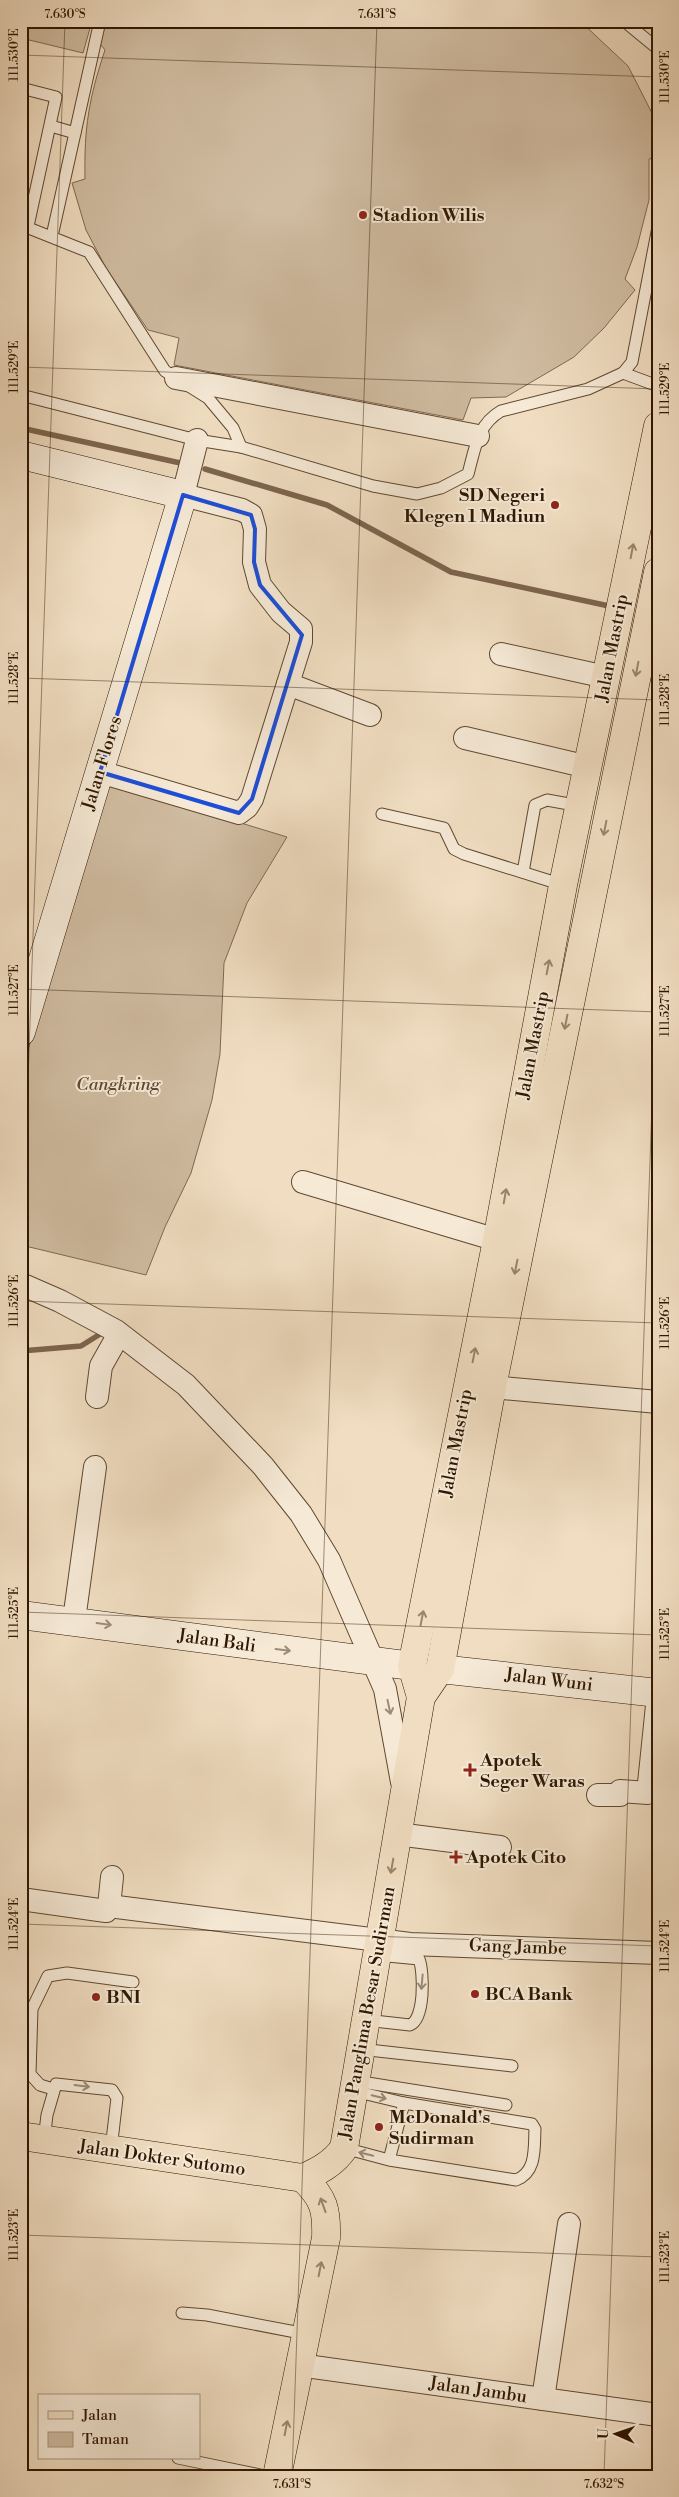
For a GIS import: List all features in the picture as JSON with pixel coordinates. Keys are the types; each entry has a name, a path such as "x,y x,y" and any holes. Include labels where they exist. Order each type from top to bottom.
{"main road":[{"name":"Jalan Mastrip","path":"412,1666 497,1240 563,885 658,426"},
{"name":"Jalan Mastrip","path":"440,1669 492,1387 658,572"},
{"path":"517,1128 543,1132"},
{"name":"Jalan Panglima Besar Sudirman","path":"412,1666 421,1697"},
{"name":"Jalan Panglima Besar Sudirman","path":"303,2178 338,2158 344,2148 421,1697 440,1669"},
{"name":"Jalan Dokter Sutomo","path":"33,2138 303,2178"},
{"path":"277,2476 326,2238 327,2222 325,2207 317,2191 303,2178"}],"street":[{"path":"176,378 478,436"},
{"path":"183,492 197,441"},
{"path":"21,454 183,492 242,510 251,515 255,530 254,562 260,585 281,612 301,630 301,642 252,799 247,807 239,813 100,772"},
{"name":"Jalan Flores","path":"21,1032 183,492"},
{"path":"501,654 606,677"},
{"path":"288,684 370,715"},
{"path":"465,738 588,767"},
{"path":"303,1182 497,1240"},
{"path":"21,1284 90,1316 117,1332 186,1385 263,1466 301,1514 329,1560 385,1689 396,1738 404,1797"},
{"path":"97,1397 101,1366 117,1332"},
{"path":"492,1387 658,1402"},
{"path":"74,1620 95,1467"},
{"name":"Jalan Bali","path":"21,1615 74,1620 245,1645 412,1666"},
{"name":"Jalan Wuni","path":"440,1669 658,1694"},
{"path":"598,1795 620,1795 620,1790 648,1793 658,1694"},
{"path":"398,1834 500,1847"},
{"path":"109,1906 112,1877"},
{"name":"Gang Jambe","path":"21,1899 104,1911 109,1906 378,1947 410,1944 658,1953"},
{"path":"544,2399 569,2224"},
{"name":"Jalan Jambu","path":"299,2365 658,2415"}],"lane":[{"path":"52,236 100,21"},
{"path":"624,21 658,49"},
{"path":"21,88 56,97 51,126 25,226 89,252 165,371 208,398 233,428 241,447"},
{"path":"51,126 75,133"},
{"path":"21,395 197,441 241,447 373,486 417,494 441,488 468,474 480,430 491,416 500,411 588,389 623,373 632,362 658,227"},
{"path":"623,373 658,386"},
{"path":"523,872 535,805 547,800 580,806"},
{"path":"382,814 444,828 454,848 563,885"},
{"path":"365,2020 410,2025 415,2023 419,2016 423,1970 419,1959 378,1947"},
{"path":"53,2089 40,2084 30,2074 32,2009 48,1976 67,1973 133,1982"},
{"path":"360,2049 512,2066"},
{"path":"33,2138 53,2089 59,2083 112,2090 117,2098 111,2150"},
{"path":"344,2148 389,2160 516,2180 529,2172 534,2159 536,2129 532,2124 404,2103 355,2086"},
{"path":"355,2086 506,2105"},
{"path":"389,2160 404,2103"},
{"path":"182,2313 207,2315 306,2334"},
{"path":"188,2460 265,2476"}],"highlighted area":[{"path":"183,495 251,515 255,529 254,562 260,585 302,635 252,799 239,813 231,812 100,772"}],"green space":[{"path":"21,21 92,21 83,53 21,38"},
{"name":"Stadion Wilis","path":"110,21 580,21 628,66 654,117 658,129 658,157 649,159 649,200 637,247 625,279 635,290 604,328 574,357 506,397 471,398 463,420 174,365 179,338 148,330 106,268 86,230 72,183 85,179 85,144 91,98 105,50 97,40"},
{"name":"Cangkring","path":"106,782 287,837 247,903 224,963 220,1054 212,1100 191,1173 165,1227 146,1275 21,1245 21,1074"}],"waterway":[{"path":"21,428 185,464"},
{"path":"205,469 327,505 451,572 609,606"},
{"path":"21,1351 81,1346 105,1331"}],"place":[{"name":"Stadion Wilis","path":"363,215"},
{"name":"SD Negeri Klegen 1 Madiun","path":"555,505"},
{"name":"Apotek Seger Waras","path":"470,1770"},
{"name":"Apotek Cito","path":"456,1857"},
{"name":"BCA Bank","path":"475,1994"},
{"name":"BNI","path":"96,1997"},
{"name":"McDonald's Sudirman","path":"379,2127"}]}
